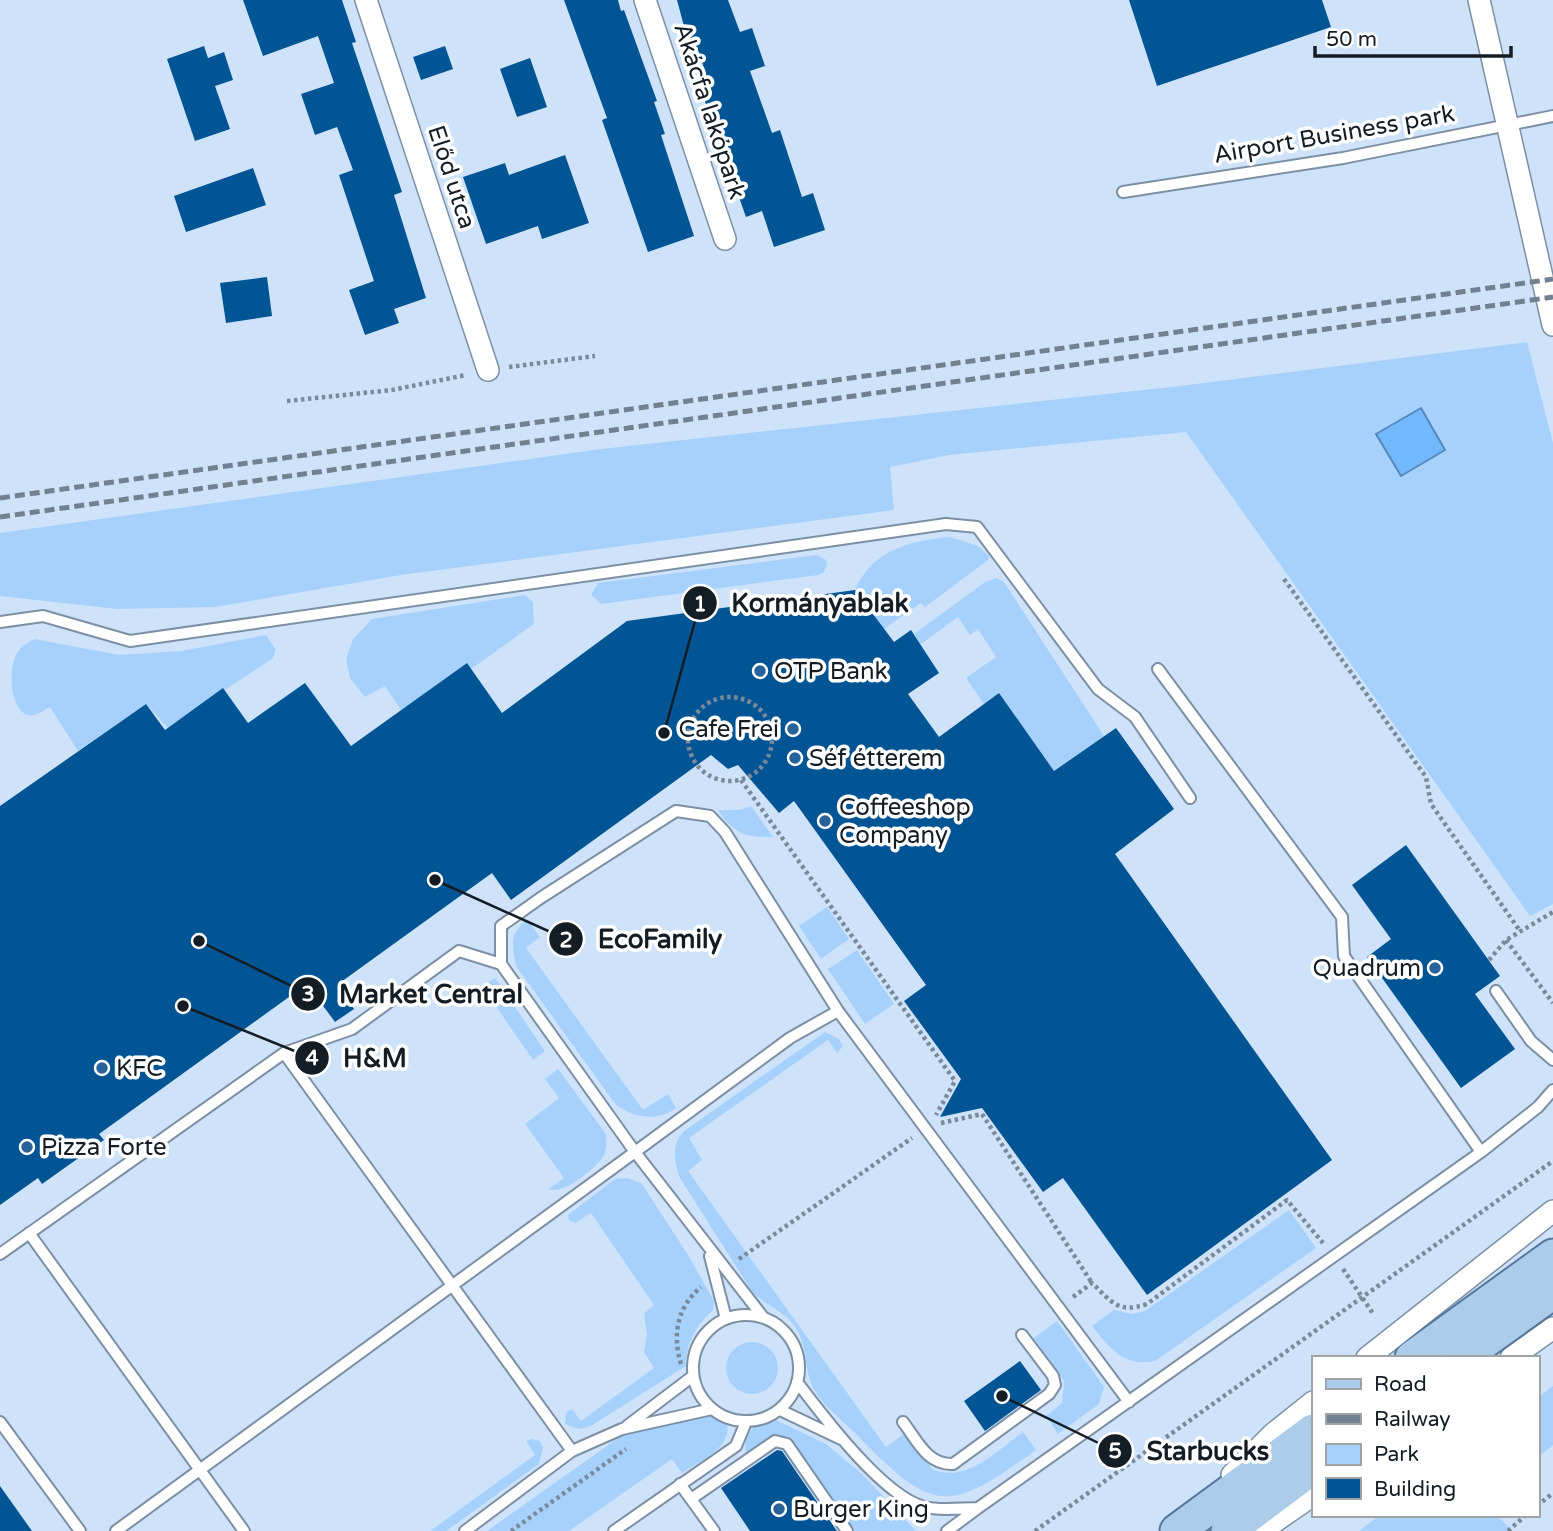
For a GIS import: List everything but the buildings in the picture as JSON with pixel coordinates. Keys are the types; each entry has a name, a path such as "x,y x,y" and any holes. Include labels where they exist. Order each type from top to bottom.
{"main road":[{"path":"1467,1342 1553,1256"},
{"path":"1419,1356 1467,1342 1553,1292"},
{"path":"1177,1531 1312,1432"},
{"path":"1228,1531 1312,1468"}],"street":[{"name":"Előd utca","path":"366,0 488,370"},
{"name":"Akácfa lakópark","path":"645,0 725,239"},
{"path":"1479,0 1553,326"},
{"path":"1370,1356 1553,1211"},
{"path":"1514,1356 1553,1328"},
{"path":"1177,1531 1273,1434 1312,1403"},
{"path":"1261,1531 1312,1496"}],"lane":[{"name":"Airport Business park","path":"1123,192 1343,158 1553,116"},
{"path":"0,622 43,616 130,641 946,524 977,527 1098,689 1135,717 1190,798"},
{"path":"1158,669 1342,917 1344,956 1481,1152"},
{"path":"726,1319 719,1273 708,1250 501,964 501,926 676,811 692,811 710,816 725,832 838,1011 1129,1402"},
{"path":"0,1254 284,1053 352,1029 459,951 501,964"},
{"path":"1496,991 1531,1041 1553,1060"},
{"path":"116,1531 790,1038 838,1011"},
{"path":"284,1053 572,1451"},
{"path":"947,1531 1481,1152 1538,1107 1553,1090"},
{"path":"29,1233 244,1531"},
{"path":"719,1273 763,1317 789,1336 797,1352 800,1371 792,1396 780,1410 763,1419 746,1422 728,1419 712,1409 690,1378 694,1357 701,1340 711,1327 726,1319 744,1315 763,1317"},
{"path":"903,1422 930,1458 942,1464 953,1464 1049,1394 1055,1385 1053,1376 1022,1335"},
{"path":"622,1429 690,1378"},
{"path":"797,1382 842,1440 884,1482 923,1507 978,1508"},
{"path":"465,1531 572,1451 622,1429 712,1409"},
{"path":"780,1410 842,1440"},
{"path":"0,1422 80,1531"},
{"path":"614,1531 736,1446 746,1422"},
{"path":"691,1499 775,1441 787,1444 847,1531"},
{"path":"680,1483 714,1531"}],"path":[{"path":"287,401 392,390 488,370 595,356"},
{"path":"1284,579 1426,777 1432,804 1520,931"},
{"path":"728,697 746,700 760,710 769,724 772,742 767,759 756,773 741,780 723,781 706,775 694,762 688,746 689,728 697,712 711,701 728,697"},
{"path":"741,780 955,1081 930,1126 982,1114 1092,1283 1116,1306 1130,1310 1147,1304 1287,1200 1334,1256 1374,1315"},
{"path":"1489,960 1506,940 1553,912"},
{"path":"1506,940 1553,1003"},
{"path":"690,1378 677,1349 677,1322 692,1295 719,1273 925,1129"},
{"path":"1035,1531 1553,1161"},
{"path":"1059,1308 1092,1283"},
{"path":"511,1531 631,1445"},
{"path":"1539,1504 1553,1493"},
{"path":"1508,1531 1525,1517"}],"green space":[{"path":"1527,342 1553,443 1553,904 1530,916 1186,432 949,455 890,467 894,510 401,575 215,607 117,609 0,596 0,533 601,449 1180,386"},
{"path":"950,537 978,546 989,556 988,560 925,607 921,603 884,629 855,590 863,576 882,556 894,550 921,541"},
{"path":"817,555 826,560 827,565 823,573 818,575 601,604 591,595 598,583"},
{"path":"997,578 1004,582 1104,736 1054,771 999,694 984,704 966,678 996,657 978,629 970,635 958,617 921,644 914,634 985,582"},
{"path":"525,595 533,602 534,624 471,669 401,710 385,686 365,697 350,678 346,659 353,639 372,619"},
{"path":"266,635 276,650 273,658 168,728 146,704 78,751 50,707 35,715 27,715 20,710 12,691 12,667 15,657 21,648 34,639 120,655 181,651"},
{"path":"751,806 773,837 741,832 729,824 718,810 739,810"},
{"path":"827,907 849,939 821,959 799,926"},
{"path":"527,919 540,937 526,948 643,1110 668,1094 676,1108 661,1115 646,1117 616,1105 516,966 513,940 517,930"},
{"path":"857,950 894,1004 865,1024 828,969"},
{"path":"495,978 545,1051 533,1060 482,986"},
{"path":"825,1032 839,1039 843,1046 837,1053 828,1040 689,1138 702,1160 688,1171 886,1447 906,1432 932,1469 957,1472 980,1463 1023,1432 1036,1450 983,1485 963,1494 944,1496 927,1492 908,1482 826,1406 811,1383 801,1339 792,1323 751,1290 680,1178 675,1148 684,1131"},
{"path":"558,1069 606,1134 606,1145 602,1158 590,1171 568,1186 554,1190 548,1189 564,1178 525,1124 559,1098 545,1079"},
{"path":"628,1178 642,1184 688,1255 714,1301 713,1310 693,1335 686,1366 589,1427 579,1429 565,1424 566,1412 572,1409 581,1421 654,1368 644,1352 647,1335 644,1313 654,1305 591,1213 575,1223 569,1220 568,1215 615,1179"},
{"path":"1289,1210 1316,1248 1155,1361 1126,1359 1112,1349 1092,1326 1114,1310 1132,1314 1145,1311"},
{"path":"1057,1321 1104,1387 1099,1404 1058,1434 1046,1416 1062,1403 1064,1381 1034,1338"},
{"path":"752,1342 762,1344 770,1350 776,1358 776,1378 770,1386 762,1392 752,1394 742,1392 734,1386 728,1378 726,1368 728,1358 734,1350 742,1344"},
{"path":"1553,1386 1553,1445 1539,1456 1539,1396"},
{"path":"709,1413 727,1423 725,1440 713,1453 682,1473 672,1459 569,1531 487,1531 621,1436 647,1426"},
{"path":"774,1419 826,1444 862,1474 916,1531 853,1531 785,1437 778,1435 746,1454 746,1440 751,1430"},
{"path":"526,1441 540,1441 543,1448 539,1464 446,1531 430,1531 535,1455"},
{"path":"1377,1517 1499,1517 1512,1531 1359,1531"}],"shaded area":[{"path":"1421,408 1445,450 1401,476 1376,434"}],"railway":[{"path":"0,498 1553,279"},
{"path":"0,517 1553,297"}],"place":[{"name":"OTP Bank","path":"760,671"},
{"name":"Cafe Frei","path":"793,729"},
{"name":"Kormányablak","path":"664,733"},
{"name":"Séf étterem","path":"795,758"},
{"name":"Coffeeshop Company","path":"825,821"},
{"name":"EcoFamily","path":"435,880"},
{"name":"Market Central","path":"199,941"},
{"name":"Quadrum","path":"1435,968"},
{"name":"H&M","path":"183,1006"},
{"name":"KFC","path":"102,1068"},
{"name":"Pizza Forte","path":"27,1147"},
{"name":"Starbucks","path":"1002,1396"},
{"name":"Burger King","path":"779,1509"}]}
